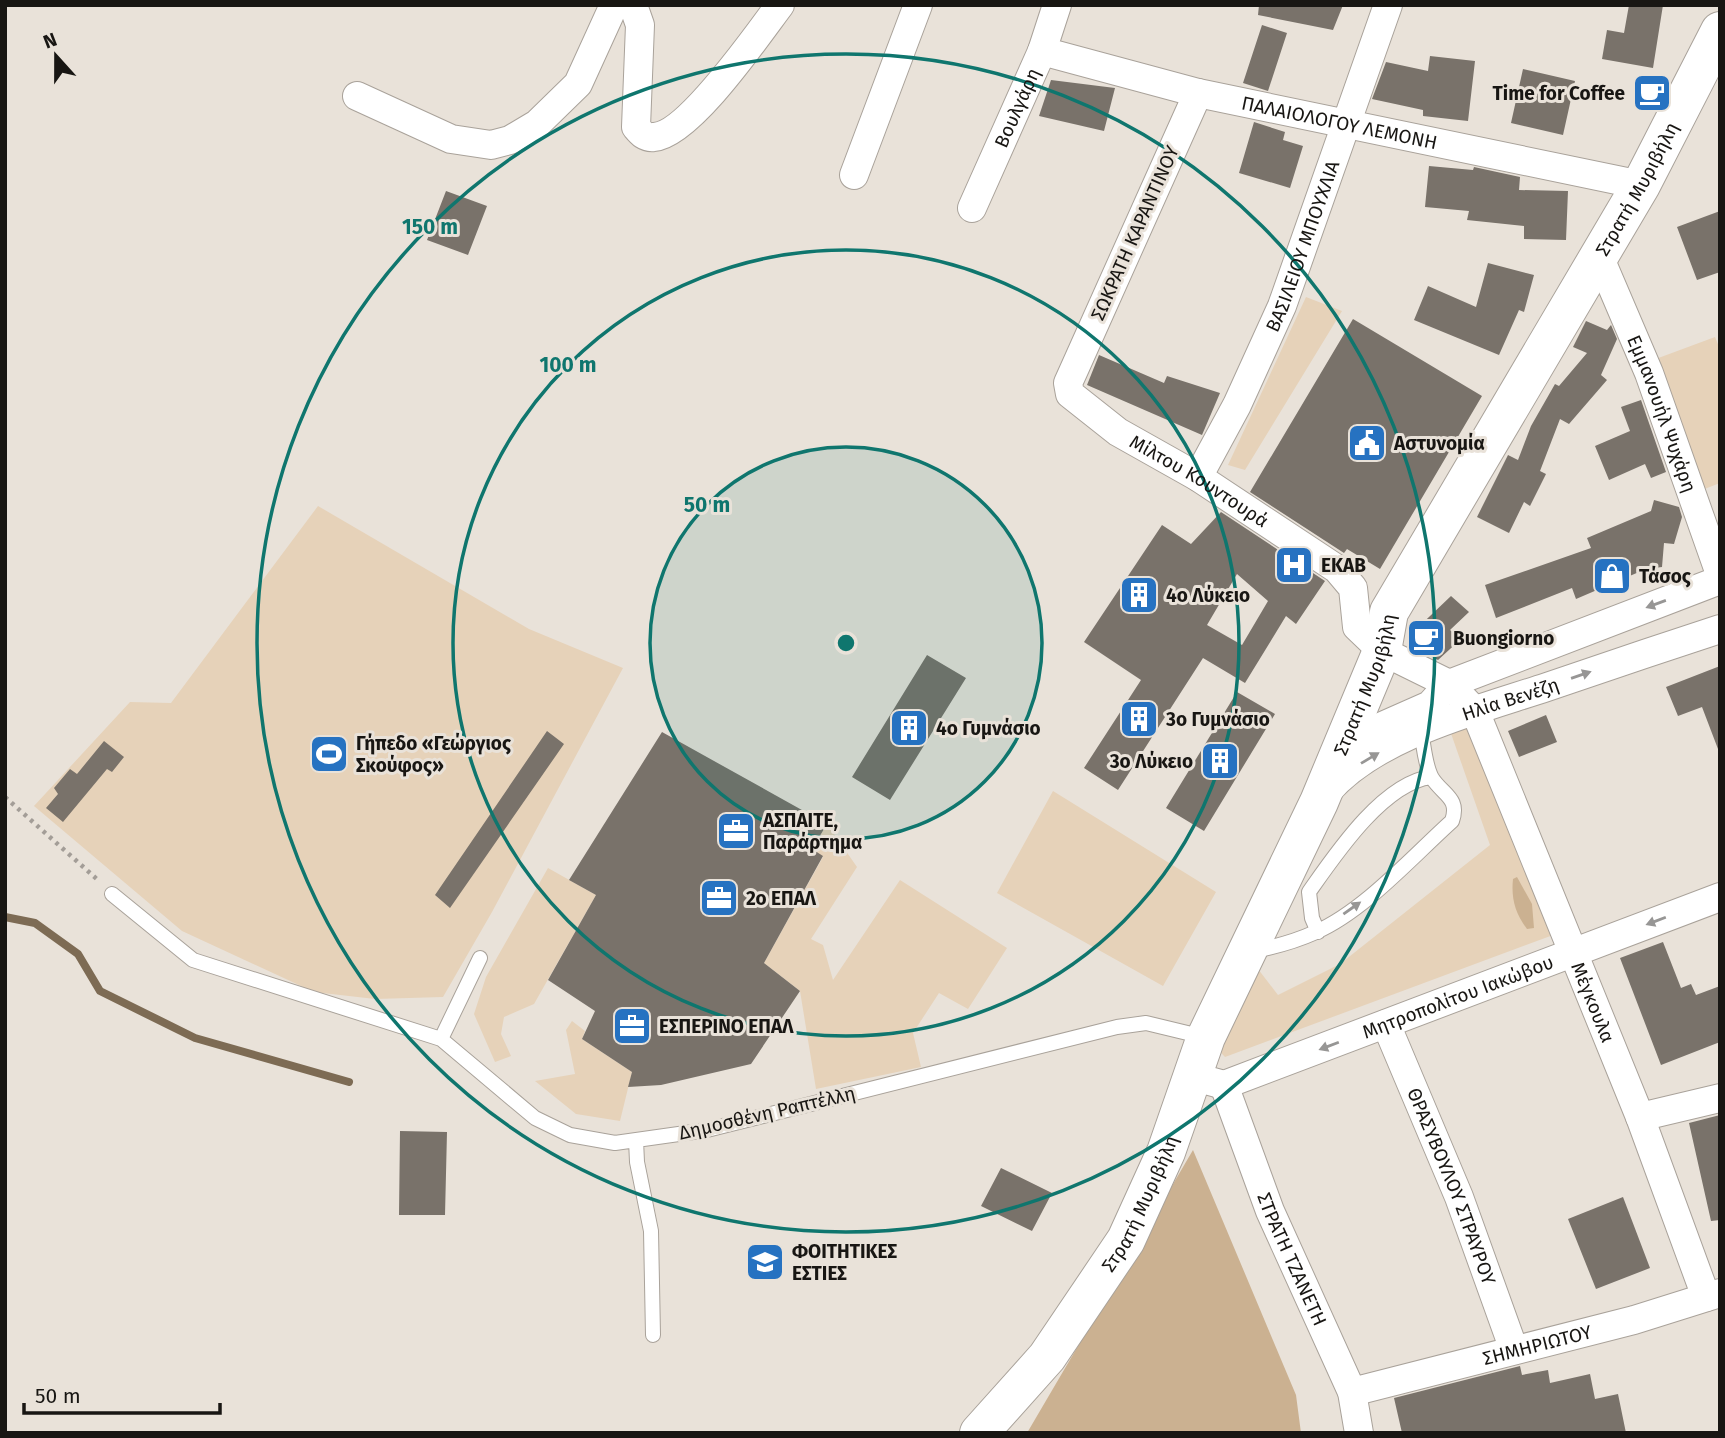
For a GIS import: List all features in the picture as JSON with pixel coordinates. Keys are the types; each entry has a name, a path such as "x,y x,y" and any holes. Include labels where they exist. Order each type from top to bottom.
{"main road":[{"name":"Στρατή Μυριβήλη","path":"979,1433 1047,1357 1126,1240 1166,1152 1209,1081 1206,1037 1319,802 1382,651 1389,612 1641,185 1720,31"}],"street":[{"path":"357,96 451,139 491,145 510,140 537,124 578,85 614,5"},
{"path":"633,5 640,25 636,127 643,135 654,137 671,131 708,99 780,5"},
{"path":"855,176 918,5"},
{"name":"Βουλγάρη","path":"972,208 1042,51 1057,5"},
{"name":"ΒΑΣΙΛΕΙΟΥ ΜΠΟΥΧΛΙΑ","path":"1198,477 1237,405 1282,306 1388,5"},
{"name":"ΠΑΛΑΙΟΛΟΓΟΥ ΛΕΜΟΝΗ","path":"1042,51 1198,93 1344,126 1485,151 1641,185"},
{"name":"ΣΩΚΡΑΤΗ ΚΑΡΑΝΤΙΝΟΥ","path":"1073,372 1198,93"},
{"name":"Εμμανουήλ Ψυχάρη","path":"1599,256 1649,373 1720,574"},
{"name":"Μίλτου Κουντουρά","path":"1073,372 1068,383 1070,394 1118,432 1198,477 1346,577 1353,588 1357,627 1382,651"},
{"name":"Ηλία Βενέζη","path":"1382,651 1449,684 1595,625 1720,580"},
{"name":"Ηλία Βενέζη","path":"1319,802 1337,780 1390,745 1475,711 1720,629"},
{"path":"1344,743 1430,705 1449,684 1475,711"},
{"name":"Μέγκουλα","path":"1475,711 1640,1117 1709,1266 1713,1295"},
{"name":"Μητροπολίτου Ιακώβου","path":"1209,1081 1386,1024 1720,897"},
{"name":"ΘΡΑΣΥΒΟΥΛΟΥ ΣΤΡΑΥΡΟΥ","path":"1386,1024 1459,1197 1514,1350"},
{"name":"ΣΤΡΑΤΗ ΤΖΑΝΕΤΗ","path":"1209,1081 1352,1392 1359,1433"},
{"path":"1640,1117 1720,1098"},
{"name":"ΣΗΜΗΡΙΩΤΟΥ","path":"1352,1392 1634,1320 1713,1295"}],"lane":[{"path":"1245,952 1279,946 1318,932 1358,904 1452,821 1455,812 1453,799 1431,777 1421,732"},
{"path":"1318,932 1312,918 1309,892 1337,851 1378,807 1412,782 1431,777"},
{"path":"112,894 193,960 441,1040 480,958"},
{"name":"Δημοσθένη Ραπτέλλη","path":"441,1040 535,1118 551,1127 592,1141 615,1143 707,1130 1117,1027 1146,1023 1206,1037"},
{"path":"636,1140 637,1162 651,1231 653,1335"}],"path":[{"path":"5,797 112,894"}],"shaded area":[{"path":"1306,297 1342,311 1245,470 1228,465"},
{"path":"1715,337 1720,349 1720,483 1702,490 1653,360"},
{"name":"Γήπεδο «Γεώργιος Σκούφος»","path":"318,506 529,629 623,668 492,912 443,997 375,999 314,992 182,931 34,806 130,702 171,703"},
{"path":"1475,711 1564,931 1225,1057 1206,1037 1245,952 1278,995 1340,964 1490,845 1447,722"},
{"path":"1053,791 1216,892 1163,986 997,893"},
{"path":"827,824 857,867 811,939 823,945 833,980 900,880 1007,948 968,1009 939,993 913,1033 921,1067 816,1089 800,991 764,963 823,857 812,849"},
{"path":"548,868 596,895 534,1004 504,1017 501,1034 511,1056 495,1062 474,1014 486,977"},
{"path":"1517,877 1532,904 1534,928 1527,929 1515,905 1513,879"},
{"path":"572,1021 585,1031 582,1039 632,1072 620,1121 576,1114 535,1081 575,1074 566,1030"},
{"path":"1193,1150 1296,1395 1301,1433 1027,1433"}],"building":[{"path":"1259,5 1343,5 1333,30 1258,15"},
{"path":"1629,5 1663,5 1653,68 1602,59 1607,30 1624,33"},
{"path":"1262,25 1287,33 1268,91 1243,83"},
{"path":"1430,56 1475,61 1468,121 1423,116 1423,110 1372,99 1386,62 1428,71"},
{"path":"1523,69 1575,81 1563,135 1511,123"},
{"path":"1051,80 1115,88 1104,131 1039,116"},
{"path":"1254,122 1285,132 1283,140 1303,146 1290,188 1239,173"},
{"path":"1429,166 1473,170 1474,167 1520,177 1519,190 1568,191 1566,240 1524,239 1524,226 1467,220 1469,211 1425,207"},
{"path":"446,191 487,206 468,255 427,240"},
{"path":"1720,211 1720,272 1697,280 1677,227"},
{"path":"1488,263 1534,275 1524,312 1519,310 1499,355 1414,320 1428,286 1476,307"},
{"name":"Αστυνομία","path":"1353,319 1482,396 1380,569 1347,549 1344,553 1250,492"},
{"path":"1586,321 1607,330 1611,325 1617,339 1601,375 1607,380 1569,424 1560,419 1540,471 1546,474 1530,506 1524,502 1509,533 1477,517 1508,455 1518,460 1531,426 1555,384 1559,386 1587,353 1573,347"},
{"path":"1099,355 1164,383 1167,376 1220,393 1202,435 1087,385"},
{"path":"1641,400 1666,472 1651,478 1645,464 1609,480 1595,446 1630,431 1621,407"},
{"path":"1654,500 1679,507 1682,517 1674,544 1664,543 1662,567 1646,569 1576,599 1572,588 1496,618 1485,585 1591,548 1587,538 1651,511"},
{"path":"1221,512 1325,581 1296,624 1286,616 1245,683 1203,658 1118,790 1084,768 1141,680 1084,642 1162,525 1191,544","holes":["1237,574 1268,601 1242,645 1207,625"]},
{"path":"1451,596 1469,612 1450,630 1461,639 1438,660 1423,652 1408,637"},
{"name":"4ο Γυμνάσιο","path":"927,655 966,678 890,800 852,777"},
{"path":"1720,666 1718,749 1702,707 1678,716 1666,687"},
{"name":"3ο Λύκειο","path":"1237,692 1275,714 1204,831 1166,808"},
{"path":"1546,715 1557,742 1519,757 1508,731"},
{"path":"547,731 564,744 450,908 435,895"},
{"path":"662,732 827,824 812,849 823,856 764,963 800,991 751,1064 661,1085 628,1087 632,1072 582,1039 595,1011 548,980 596,895 569,880"},
{"path":"104,741 124,757 112,772 107,769 63,822 46,808 58,794 54,788 70,769 77,774"},
{"path":"1663,942 1681,988 1691,984 1696,995 1720,986 1720,1042 1661,1065 1620,958"},
{"path":"1720,1115 1720,1220 1711,1221 1689,1123"},
{"path":"400,1131 447,1132 445,1215 399,1215"},
{"path":"1001,1168 1052,1193 1032,1231 981,1206"},
{"path":"1623,1197 1650,1268 1596,1289 1568,1219"},
{"path":"1520,1366 1522,1375 1548,1370 1550,1383 1590,1374 1595,1399 1618,1394 1626,1433 1402,1433 1394,1398"}],"waterway":[{"path":"5,917 35,923 78,954 100,991 195,1038 349,1082"}],"place":[{"name":"Time for Coffee","path":"1652,93"},
{"name":"Αστυνομία","path":"1367,443"},
{"name":"ΕΚΑΒ","path":"1294,565"},
{"name":"Τάσος","path":"1612,576"},
{"name":"4ο Λύκειο","path":"1139,595"},
{"name":"Buongiorno","path":"1426,638"},
{"name":"3ο Γυμνάσιο","path":"1139,719"},
{"name":"4ο Γυμνάσιο","path":"909,728"},
{"name":"Γήπεδο «Γεώργιος Σκούφος»","path":"329,754"},
{"name":"3ο Λύκειο","path":"1220,761"},
{"name":"ΑΣΠΑΙΤΕ, Παράρτημα","path":"736,831"},
{"name":"2ο ΕΠΑΛ","path":"719,898"},
{"name":"ΕΣΠΕΡΙΝΟ ΕΠΑΛ","path":"632,1026"},
{"name":"ΦΟΙΤΗΤΙΚΕΣ ΕΣΤΙΕΣ","path":"765,1262"}]}
